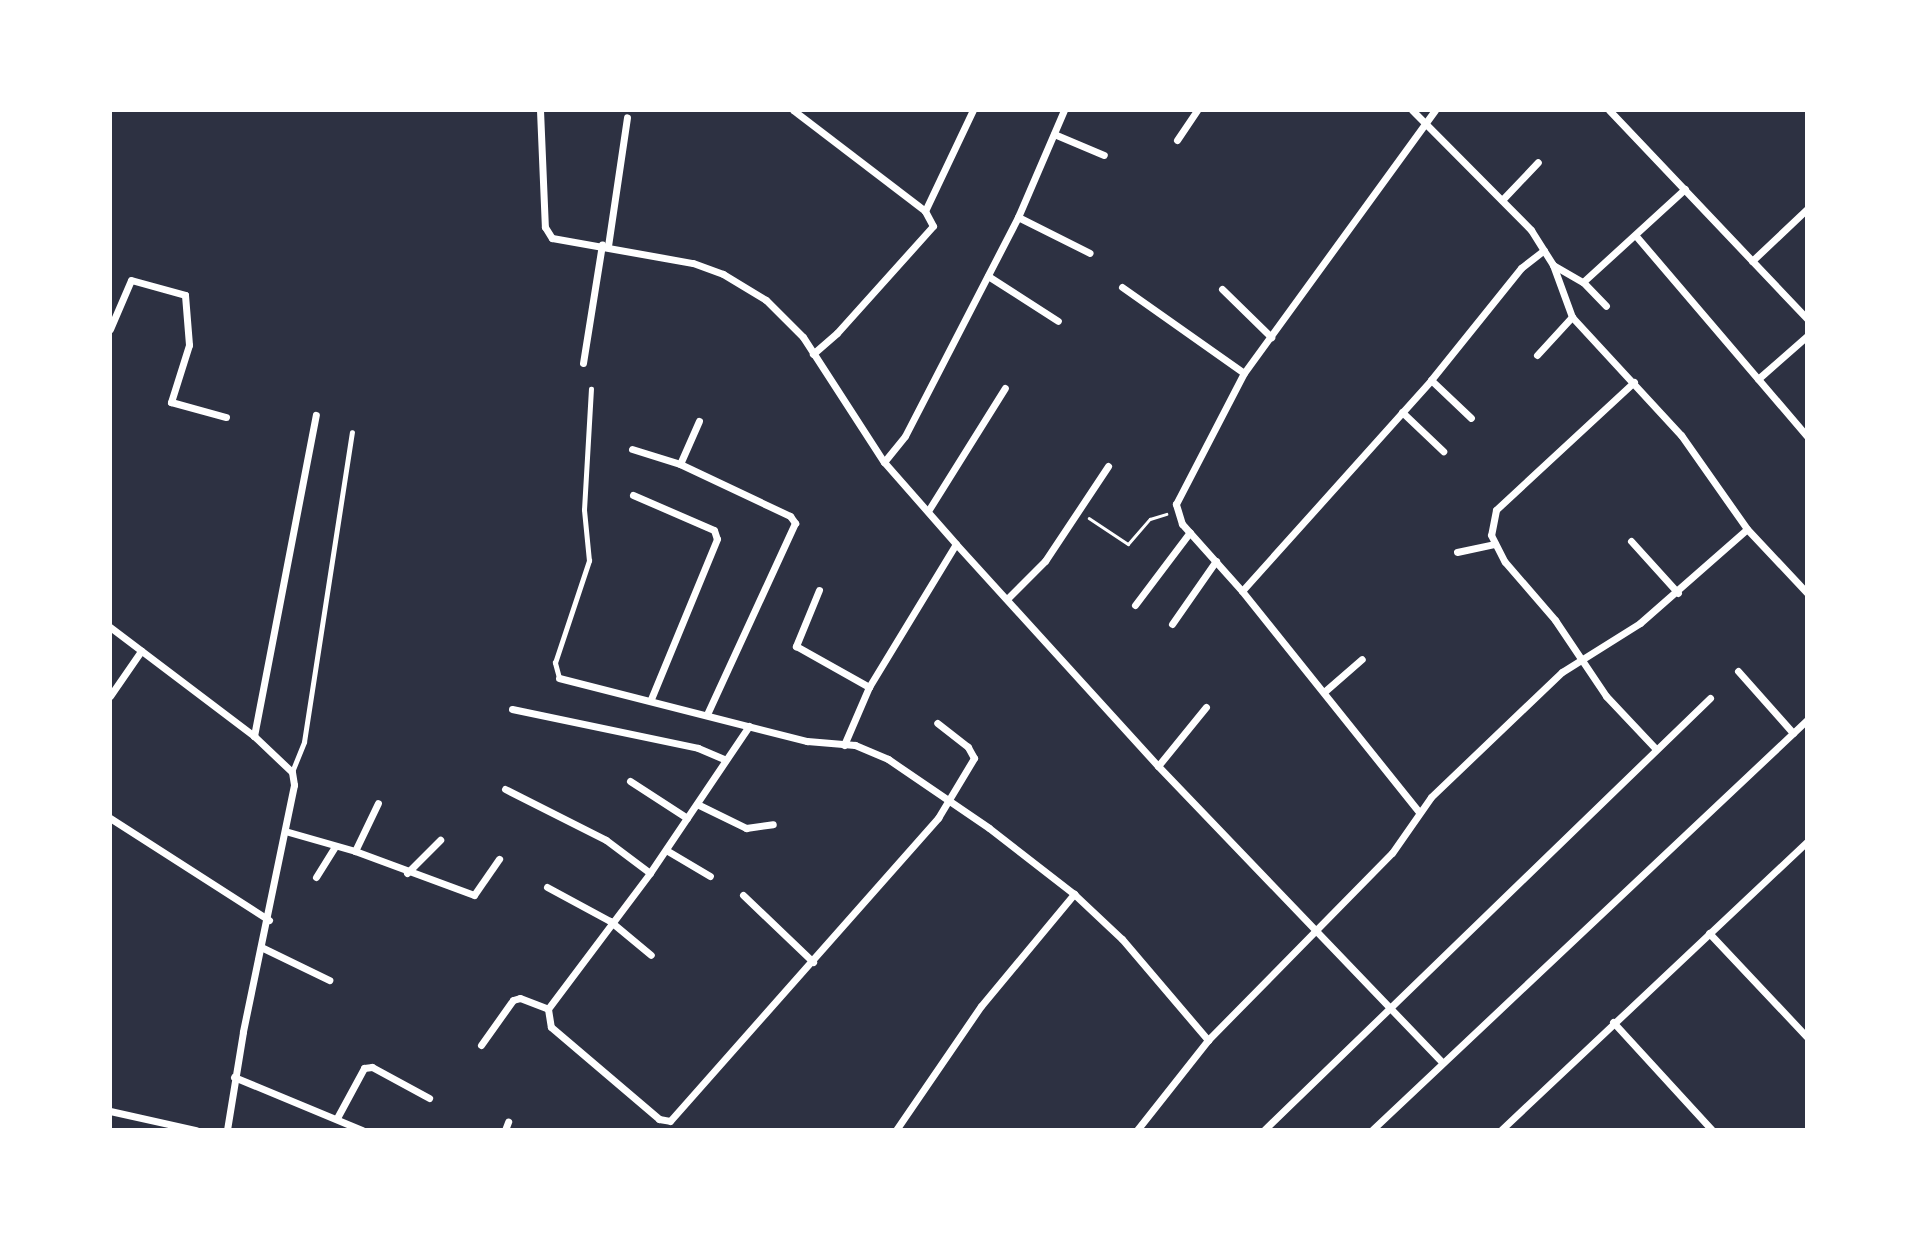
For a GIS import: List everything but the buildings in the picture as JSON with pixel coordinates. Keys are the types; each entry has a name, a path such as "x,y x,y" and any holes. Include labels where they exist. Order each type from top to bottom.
{"street":[{"path":"540,110 545,227 552,238 693,263 734,279 766,300 813,354 884,462 956,544 1158,766 1315,933 1441,1061"},
{"path":"793,110 925,211 933,226 924,240 813,354"},
{"path":"925,211 973,110"},
{"path":"884,462 905,436 988,276 1018,217 1064,110"},
{"path":"1177,140 1197,110"},
{"path":"1412,110 1502,200 1544,250 1553,265 1572,317 1634,382 1699,457 1747,529 1807,593"},
{"path":"1419,811 1242,591 1176,515 1179,493 1244,373 1435,110"},
{"path":"1609,110 1807,318"},
{"path":"583,363 627,117"},
{"path":"1054,134 1104,155"},
{"path":"1502,200 1538,162"},
{"path":"1583,282 1685,189"},
{"path":"1752,261 1807,209"},
{"path":"1018,217 1090,253"},
{"path":"1636,236 1807,436"},
{"path":"1242,591 1431,380 1521,268 1544,250"},
{"path":"1553,265 1583,282 1606,306"},
{"path":"988,276 1058,321"},
{"path":"110,329 131,281 185,295 189,345 172,402 226,417"},
{"path":"1122,287 1244,373"},
{"path":"1222,289 1270,337"},
{"path":"1537,355 1572,317"},
{"path":"1758,379 1807,336"},
{"path":"1431,380 1471,418"},
{"path":"1634,382 1496,510 1491,523 1495,544 1606,696 1656,749"},
{"path":"928,511 1005,388"},
{"path":"1402,412 1443,451"},
{"path":"254,736 316,415"},
{"path":"680,464 699,421"},
{"path":"632,449 680,464 790,516 795,523 707,714"},
{"path":"1007,599 1045,561 1108,466"},
{"path":"633,495 714,530 717,539 651,699"},
{"path":"1138,1130 1208,1041 1405,838 1419,811 1562,672 1619,638 1678,593 1747,529"},
{"path":"1135,605 1190,533"},
{"path":"1631,541 1678,593"},
{"path":"844,745 869,687 956,544"},
{"path":"1457,552 1495,544"},
{"path":"1172,624 1216,561"},
{"path":"819,590 796,646 869,687"},
{"path":"110,627 254,736 292,772 285,831 269,920 234,1077 227,1130"},
{"path":"110,696 141,651"},
{"path":"1324,692 1362,659"},
{"path":"1738,671 1793,733"},
{"path":"559,678 651,699 749,726 878,754 949,800 1074,894 1122,939 1208,1041"},
{"path":"1264,1130 1710,698"},
{"path":"1158,766 1206,707"},
{"path":"512,709 698,748 726,760"},
{"path":"1372,1130 1441,1061 1807,720"},
{"path":"749,726 650,873 610,921 548,1009 551,1027 659,1118 670,1121 813,962 949,800 973,752 937,723"},
{"path":"631,780 687,818"},
{"path":"505,789 606,840 650,873"},
{"path":"355,851 378,803"},
{"path":"696,804 746,828 773,824"},
{"path":"110,818 269,920"},
{"path":"285,831 355,851 407,873 474,895 499,859"},
{"path":"407,873 440,840"},
{"path":"1501,1130 1807,842"},
{"path":"316,877 335,846"},
{"path":"666,850 710,876"},
{"path":"547,887 610,921 651,955"},
{"path":"896,1130 981,1006 1074,894"},
{"path":"743,895 813,962"},
{"path":"1709,933 1807,1037"},
{"path":"261,947 329,981"},
{"path":"481,1045 513,1000 520,998 548,1009"},
{"path":"1613,1022 1712,1130"},
{"path":"337,1118 364,1068 372,1067 429,1098"},
{"path":"234,1077 362,1130"},
{"path":"110,1111 196,1130"},
{"path":"1509,1122 1517,1130"}],"lane":[{"path":"559,678 555,663 589,561 583,510 591,388"},
{"path":"292,772 304,742 352,433"}],"path":[{"path":"1078,510 1128,544 1156,515 1176,515"}]}
